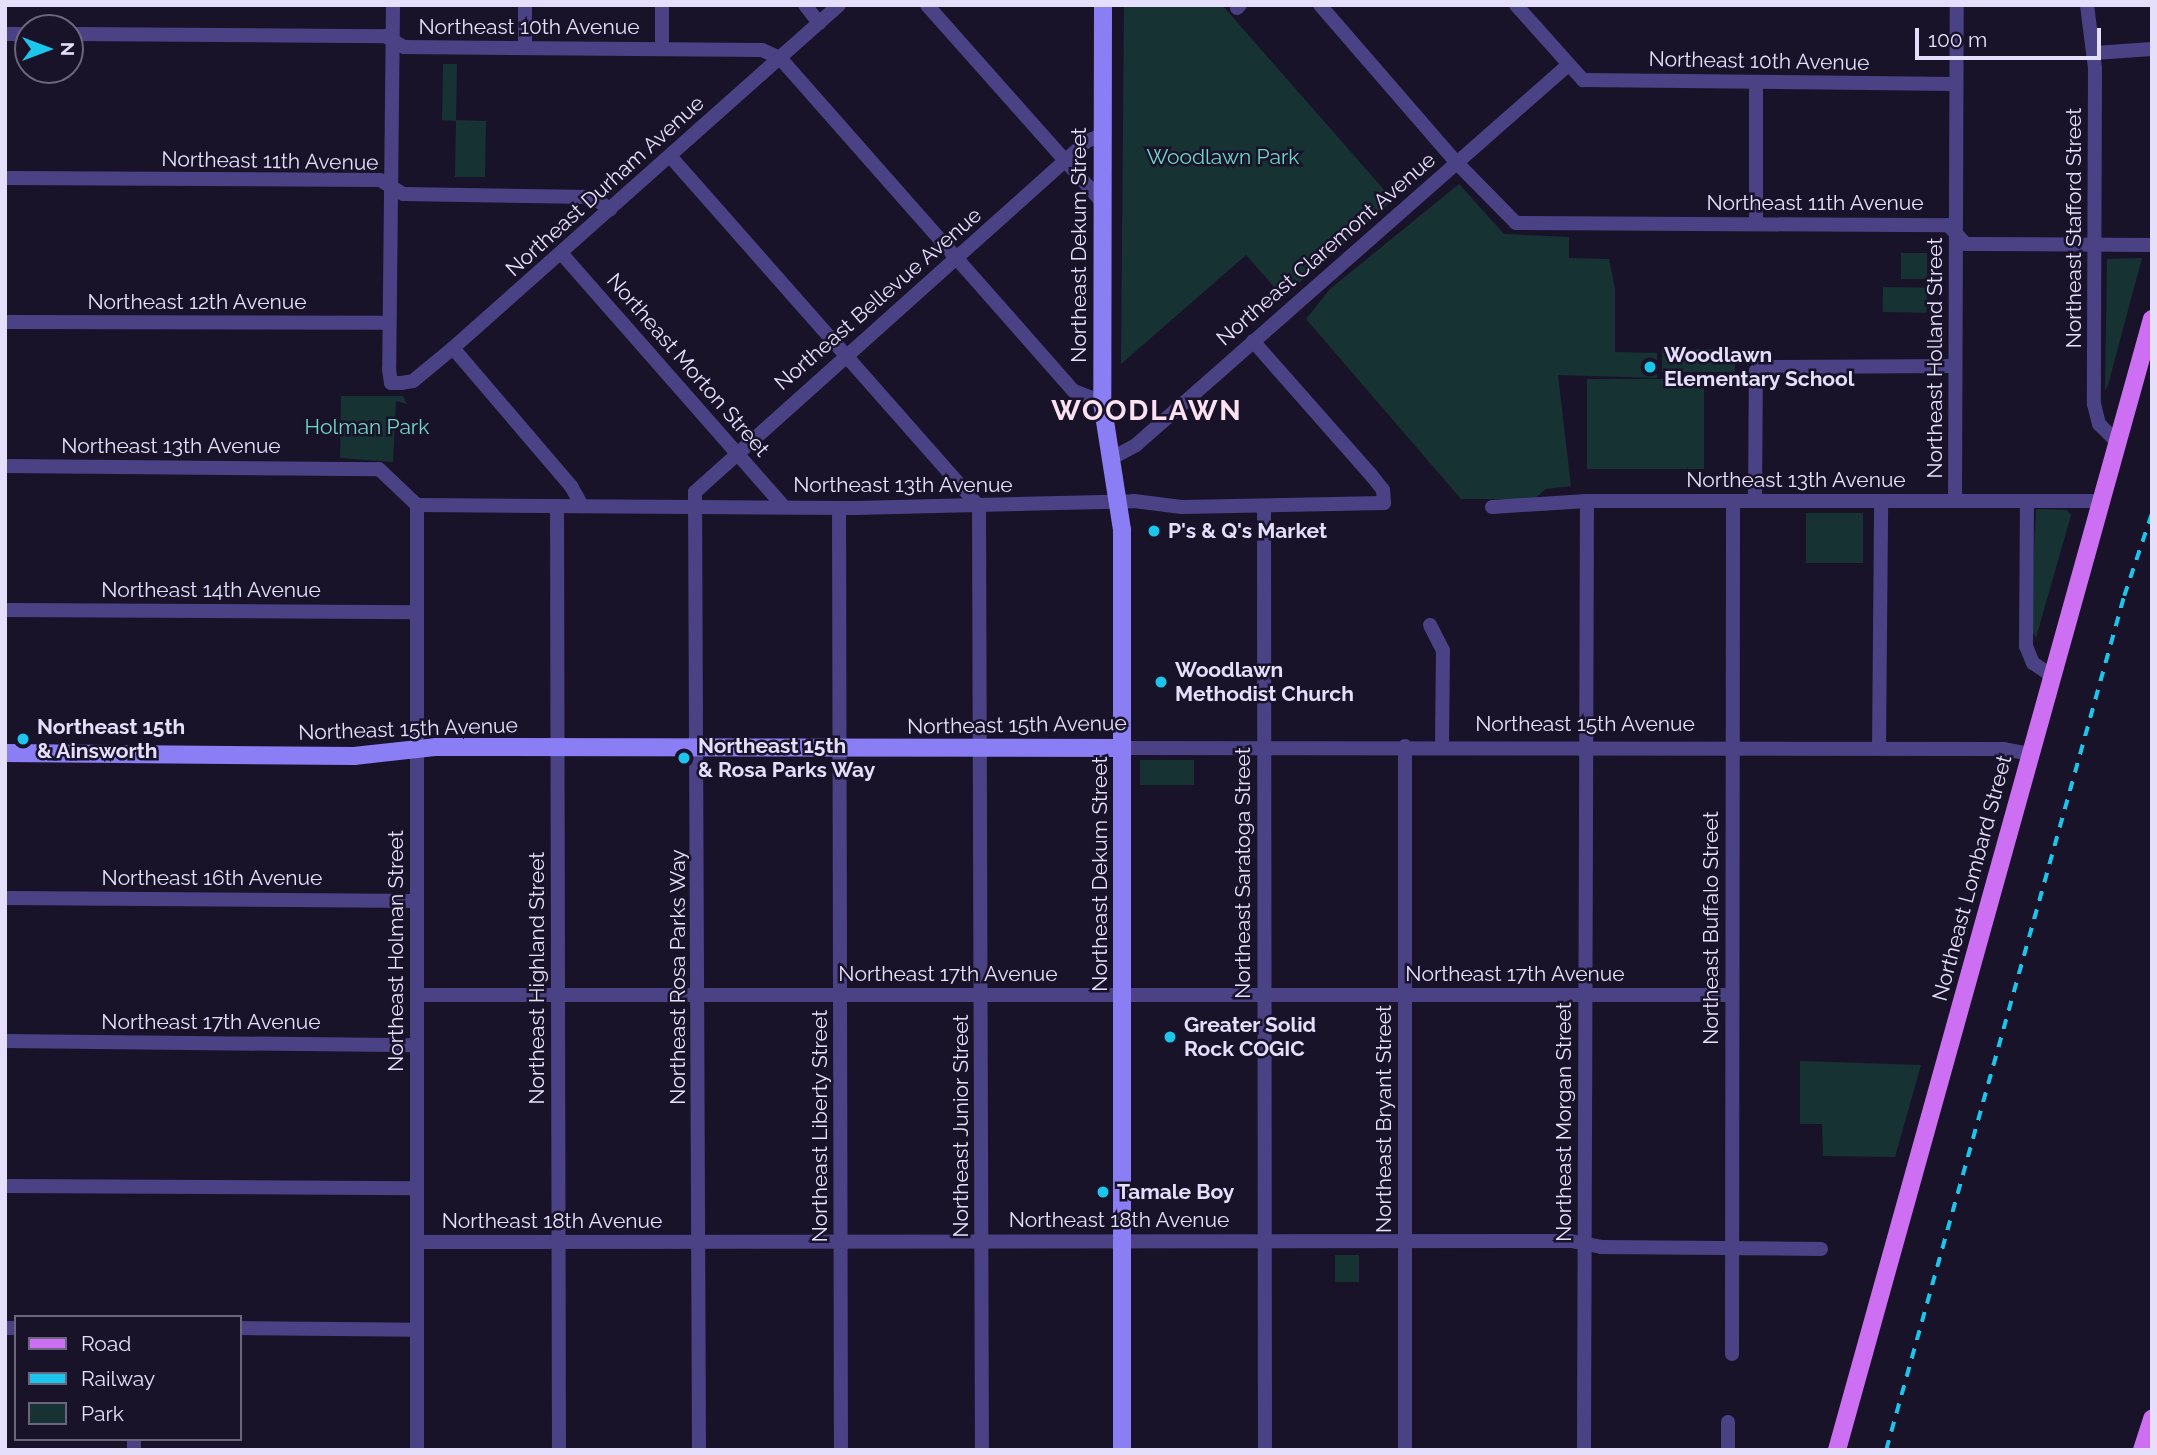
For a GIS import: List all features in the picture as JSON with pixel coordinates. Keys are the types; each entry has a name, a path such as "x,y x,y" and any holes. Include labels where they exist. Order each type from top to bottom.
{"main road":[{"name":"Northeast Lombard Street","path":"1837,1450 2152,319"},
{"path":"2142,1450 2152,1419"}],"street":[{"path":"389,323 393,5"},
{"path":"525,5 525,48"},
{"path":"662,5 662,48"},
{"path":"805,5 819,23"},
{"name":"Northeast Durham Avenue","path":"389,323 391,383 413,381 839,5"},
{"path":"927,5 1101,201"},
{"name":"Northeast Dekum Street","path":"1103,5 1102,402 1122,530 1122,1450"},
{"path":"1320,5 1457,163"},
{"path":"1516,5 1567,66"},
{"name":"Northeast Holland Street","path":"1955,501 1957,5"},
{"name":"Northeast Stafford Street","path":"2087,5 2095,53 2094,404 2099,424 2118,443"},
{"name":"Northeast 10th Avenue","path":"84,34 384,36 404,47 762,50 780,58"},
{"path":"2095,53 2152,49"},
{"path":"780,58 1074,391 1102,402"},
{"name":"Northeast 10th Avenue","path":"1567,66 1583,80 1956,84"},
{"name":"Northeast Claremont Avenue","path":"1110,459 1136,445 1567,66"},
{"path":"1756,83 1756,224"},
{"name":"Northeast Bellevue Avenue","path":"695,504 697,489 736,452 1087,141 1102,135"},
{"path":"670,156 979,508"},
{"name":"Northeast 11th Avenue","path":"1457,163 1511,220 1948,225 1966,244 2152,245"},
{"name":"Northeast 11th Avenue","path":"5,178 380,180 403,194 592,197 610,209"},
{"name":"Northeast Morton Street","path":"561,253 782,505"},
{"name":"Northeast 12th Avenue","path":"5,322 389,323"},
{"name":"Northeast 13th Avenue","path":"5,466 379,469 417,505 695,504 979,508 1117,502 1264,507 1368,506 1387,500 1372,476 1253,341"},
{"path":"453,348 572,486 582,506"},
{"path":"1755,501 1756,371 1769,366 1955,366"},
{"name":"Northeast 13th Avenue","path":"1492,507 1587,501 2101,501"},
{"name":"Northeast Morgan Street","path":"1584,1450 1587,501"},
{"name":"Northeast Buffalo Street","path":"1732,1354 1733,501"},
{"path":"1879,748 1881,501"},
{"path":"2027,501 2026,646 2033,663 2052,677"},
{"name":"Northeast Rosa Parks Way","path":"695,504 699,749 699,1450"},
{"name":"Northeast Holman Street","path":"417,505 417,1450"},
{"name":"Northeast Highland Street","path":"557,506 559,1450"},
{"name":"Northeast Saratoga Street","path":"1264,507 1265,1450"},
{"name":"Northeast Liberty Street","path":"839,508 841,1450"},
{"name":"Northeast Junior Street","path":"979,508 982,1450"},
{"name":"Northeast 14th Avenue","path":"5,610 417,612"},
{"path":"1430,625 1443,650 1443,746"},
{"name":"Northeast 15th Avenue","path":"5,754 354,756 417,749 1443,746 2004,748 2030,754"},
{"name":"Northeast Bryant Street","path":"1405,747 1405,1450"},
{"name":"Northeast 16th Avenue","path":"5,898 417,901"},
{"name":"Northeast 17th Avenue","path":"417,995 1732,995"},
{"name":"Northeast 17th Avenue","path":"5,1041 417,1045"},
{"path":"5,1186 417,1188"},
{"name":"Northeast 18th Avenue","path":"417,1242 1405,1241 1821,1249"},
{"path":"242,1328 417,1330"},
{"path":"1728,1422 1728,1450"}],"green space":[{"name":"Woodlawn Park","path":"1124,5 1222,5 1393,200 1283,297 1246,255 1121,364"},
{"path":"443,64 457,64 456,120 486,121 485,177 455,177 456,121 442,120"},
{"path":"1459,184 1504,234 1569,237 1569,258 1609,259 1615,289 1615,352 1657,353 1657,378 1558,375 1571,486 1546,489 1534,499 1461,499 1306,319 1330,289"},
{"path":"1901,253 1927,253 1927,279 1901,279"},
{"path":"2142,258 2108,385 2105,391 2107,259"},
{"path":"1883,287 1927,288 1927,313 1883,312"},
{"path":"1662,349 1735,349 1735,372 1662,372"},
{"path":"1587,379 1704,379 1704,469 1587,469"},
{"name":"Holman Park","path":"341,396 403,396 407,404 396,401 393,462 340,458"},
{"path":"2036,509 2067,510 2071,515 2036,638 2030,628"},
{"path":"1806,513 1863,513 1863,563 1806,563"},
{"path":"1140,760 1194,760 1194,785 1140,785"},
{"path":"1800,1061 1921,1065 1895,1157 1823,1156 1822,1124 1800,1124"},
{"path":"1335,1255 1359,1255 1359,1282 1335,1282"}],"railway":[{"path":"1886,1450 2124,596 2152,513"}],"place":[{"name":"Woodlawn Elementary School","path":"1650,367"},
{"name":"P's & Q's Market","path":"1154,531"},
{"name":"Woodlawn Methodist Church","path":"1161,682"},
{"name":"Northeast 15th & Ainsworth","path":"23,739"},
{"name":"Northeast 15th & Rosa Parks Way","path":"684,758"},
{"name":"Greater Solid Rock COGIC","path":"1170,1037"},
{"name":"Tamale Boy","path":"1103,1192"}],"district":[{"name":"WOODLAWN","path":"1147,411"}]}
